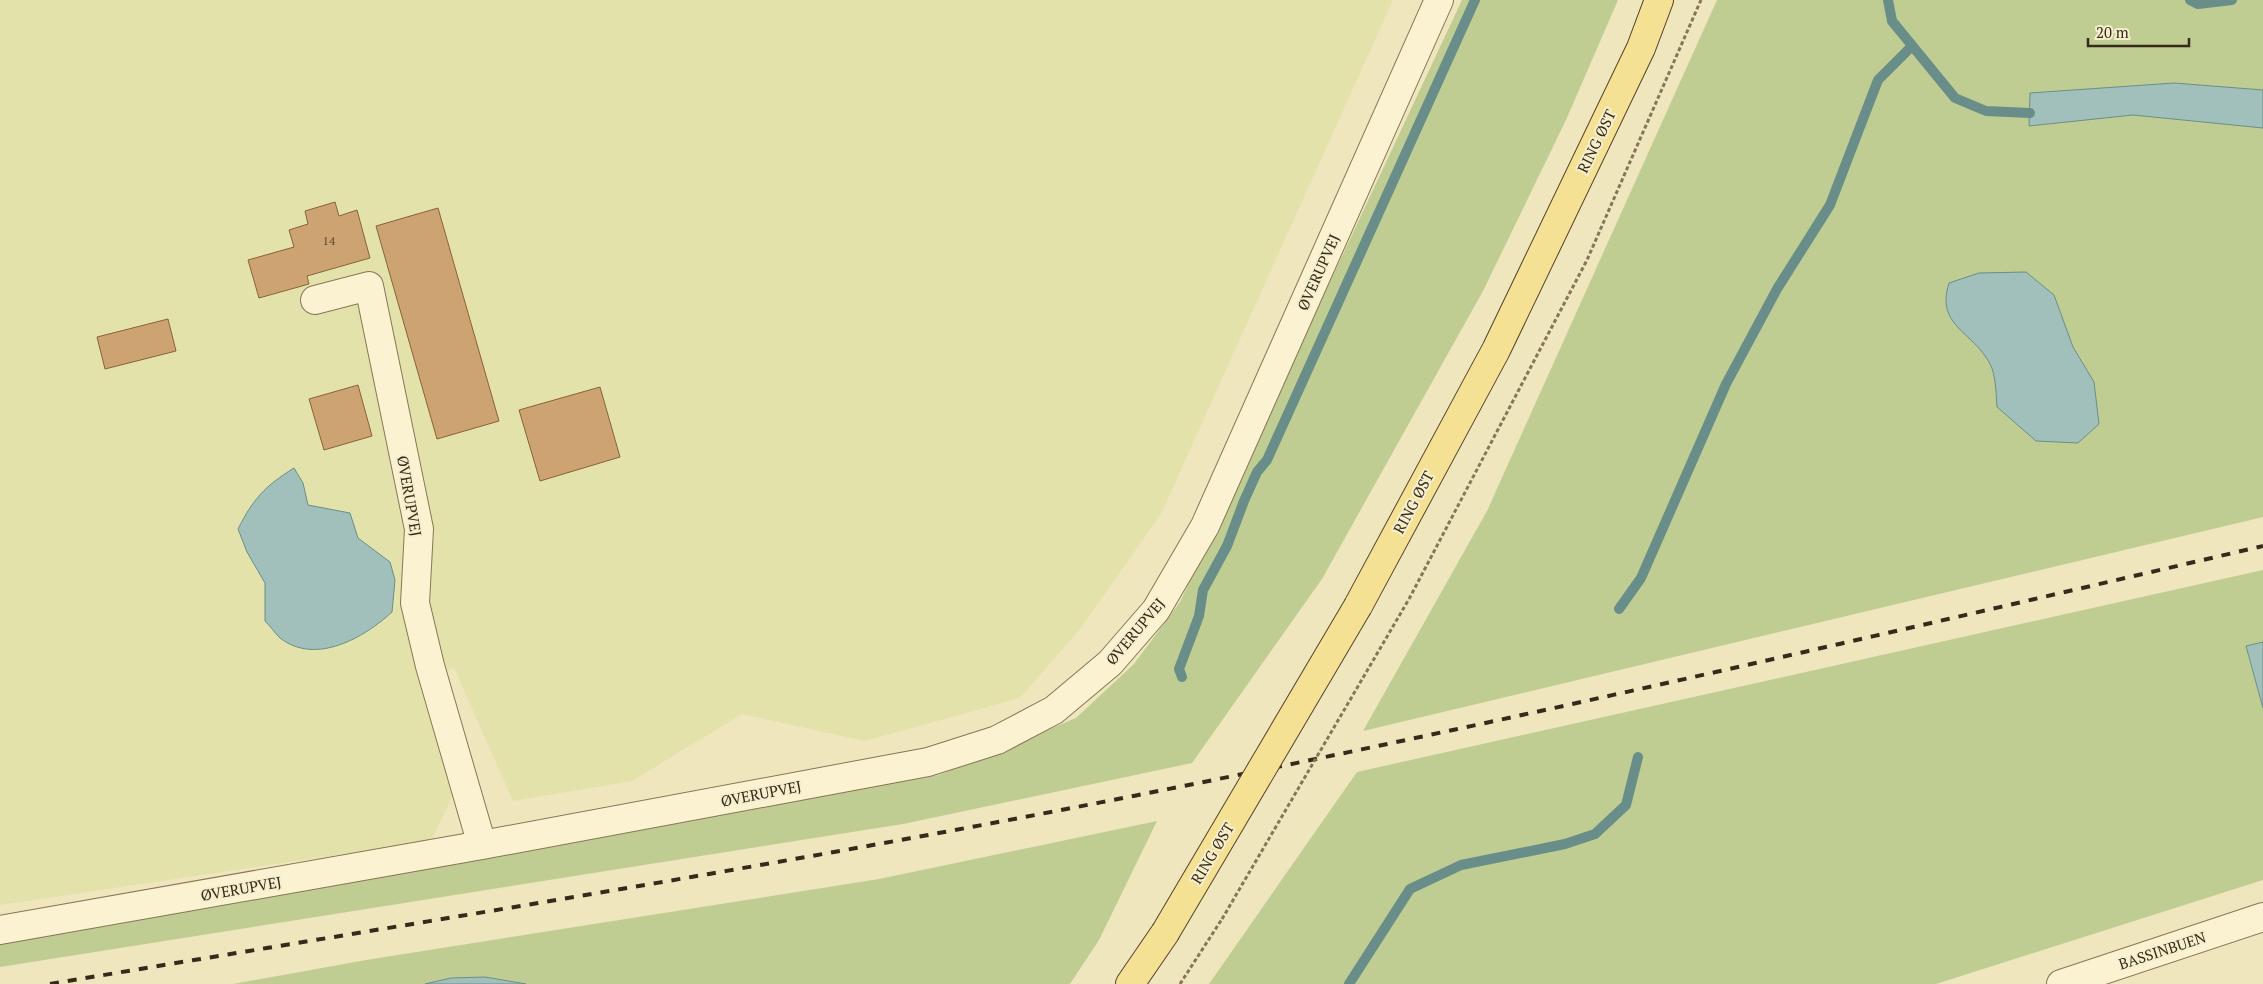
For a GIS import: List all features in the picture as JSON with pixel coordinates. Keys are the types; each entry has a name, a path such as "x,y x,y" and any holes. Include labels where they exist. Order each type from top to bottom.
{"main road":[{"name":"RING ØST","path":"1130,984 1165,934 1358,606 1496,350 1640,48 1658,0"}],"street":[{"name":"ØVERUPVEJ","path":"0,930 482,845 928,762 997,740 1054,710 1110,663 1156,610 1205,526 1439,0"},
{"name":"ØVERUPVEJ","path":"315,300 369,286 419,529 415,603 430,666 482,845"},
{"name":"BASSINBUEN","path":"2061,984 2263,917"}],"path":[{"path":"1180,984 1222,919 1409,599 1587,260 1701,0"}],"shaded area":[{"path":"0,0 1393,0 1161,514 1080,629 1020,698 865,741 742,714 632,781 513,801 454,668 418,680 453,795 431,841 0,905"}],"green space":[{"path":"1462,0 1618,0 1566,120 1483,291 1322,579 1192,763 903,824 0,967 0,936 939,775 1076,718 1134,664 1180,602"},
{"path":"1717,0 2263,0 2263,517 1363,731 1487,511"},
{"path":"2263,570 2263,642 2246,646 2263,708 2263,880 1936,984 1209,984 1357,772"},
{"path":"1157,821 1099,940 1070,984 233,984 366,960 879,879"}],"water":[{"path":"2174,83 2263,90 2263,128 2133,115 2029,126 2030,93"},
{"path":"2026,272 2054,295 2073,347 2094,382 2099,424 2078,443 2036,441 1997,407 1995,379 1990,364 1983,353 1951,319 1947,309 1946,297 1949,283 1979,273"},
{"path":"294,468 303,483 308,505 350,513 358,538 390,562 395,580 392,612 368,631 354,639 324,649 294,646 280,638 265,621 265,583 247,552 238,529 249,509 267,487"},
{"path":"2263,642 2263,708 2246,646"},
{"path":"485,977 526,984 425,984 451,978"}],"building":[{"path":"335,202 339,216 357,210 370,258 307,276 309,284 259,298 248,260 294,247 289,230 308,224 305,211"},
{"path":"438,208 499,421 437,439 376,226"},
{"path":"168,319 176,351 105,369 97,337"},
{"path":"358,385 372,436 324,450 309,399"},
{"path":"600,387 620,457 540,481 519,410"}],"waterway":[{"path":"1182,677 1179,669 1199,616 1203,590 1227,546 1257,472 1267,460 1475,0"},
{"path":"1888,0 1892,21 1955,98 1986,111 2030,113"},
{"path":"2190,0 2198,4 2232,0"},
{"path":"1619,609 1641,578 1726,384 1777,289 1830,205 1878,80 1911,47"},
{"path":"1349,984 1410,889 1461,865 1565,844 1595,834 1626,805 1638,757"}],"railway":[{"path":"50,984 721,872 1123,798 1552,709 2263,546"}]}
